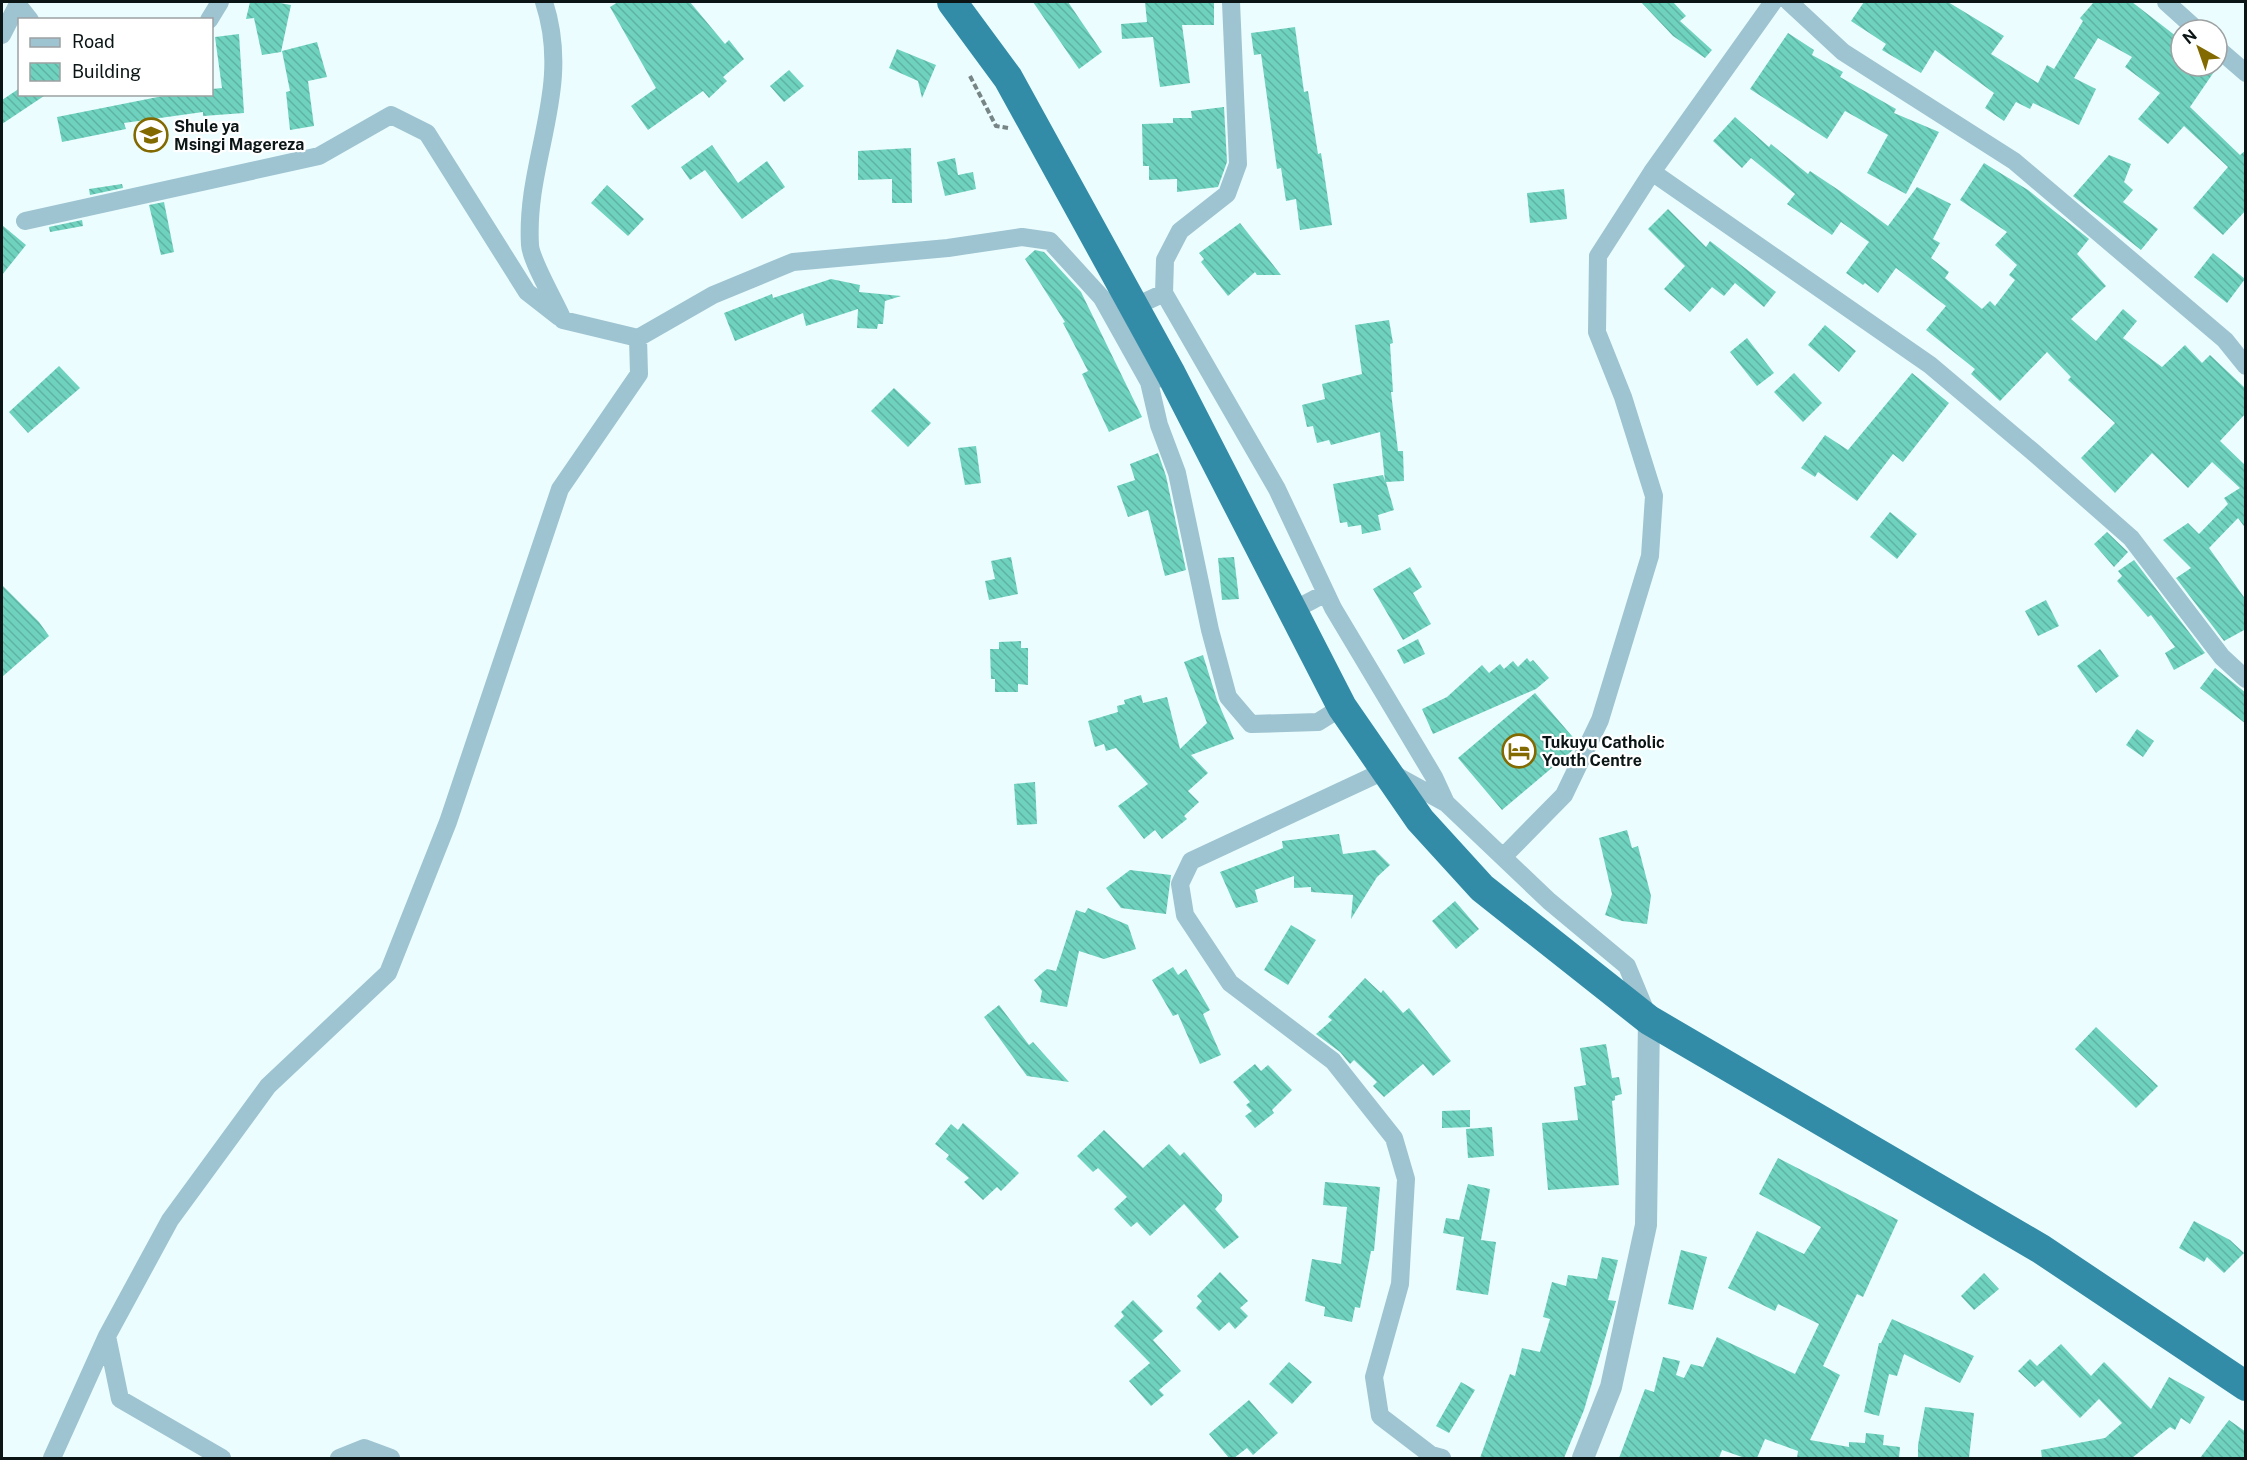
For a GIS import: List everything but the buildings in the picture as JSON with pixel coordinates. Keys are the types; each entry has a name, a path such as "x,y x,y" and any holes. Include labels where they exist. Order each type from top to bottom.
{"highway":[{"path":"952,2 1008,78 1134,307 1160,378 1292,611 1342,707 1420,820 1482,888 1649,1020 2041,1249 2246,1386"}],"street":[{"path":"210,18 220,2"},
{"path":"544,2 553,30 554,88 534,190 530,247 563,320"},
{"path":"1231,2 1238,164 1227,194 1180,231 1165,260 1164,293 1277,489 1326,592 1434,777 1446,803"},
{"path":"1503,857 1564,795 1595,730 1650,556 1654,496 1623,397 1597,332 1598,256 1652,172 1773,2"},
{"path":"1789,2 1843,52 2014,161 2225,340 2246,366"},
{"path":"2166,2 2184,18"},
{"path":"2,35 19,3 29,18"},
{"path":"2229,58 2246,73"},
{"path":"25,221 320,156 391,115 427,133 527,292 563,320 638,338 713,295 793,262 948,248 1022,237 1050,241 1102,298 1160,378 1159,425 1177,473 1210,630 1228,697 1251,724 1318,722 1342,707"},
{"path":"1652,172 1930,365 2032,451 2131,538 2222,657 2246,679"},
{"path":"1134,307 1164,293"},
{"path":"52,1458 106,1336 170,1220 268,1086 388,973 448,822 560,489 639,374 638,338"},
{"path":"1292,611 1326,592"},
{"path":"1442,1458 1431,1455 1380,1416 1374,1377 1400,1284 1406,1179 1394,1138 1333,1061 1230,983 1185,915 1180,884 1191,861 1386,770 1446,803 1549,901 1627,966 1649,1020 1646,1225 1611,1387 1583,1458"},
{"path":"106,1336 120,1399 222,1458"},
{"path":"339,1458 364,1448 391,1458"}],"path":[{"path":"970,76 996,126 1009,128 1013,133"}],"place":[{"name":"Shule ya Msingi Magereza","path":"151,135"},
{"name":"Tukuyu Catholic Youth Centre","path":"1519,751"}]}
